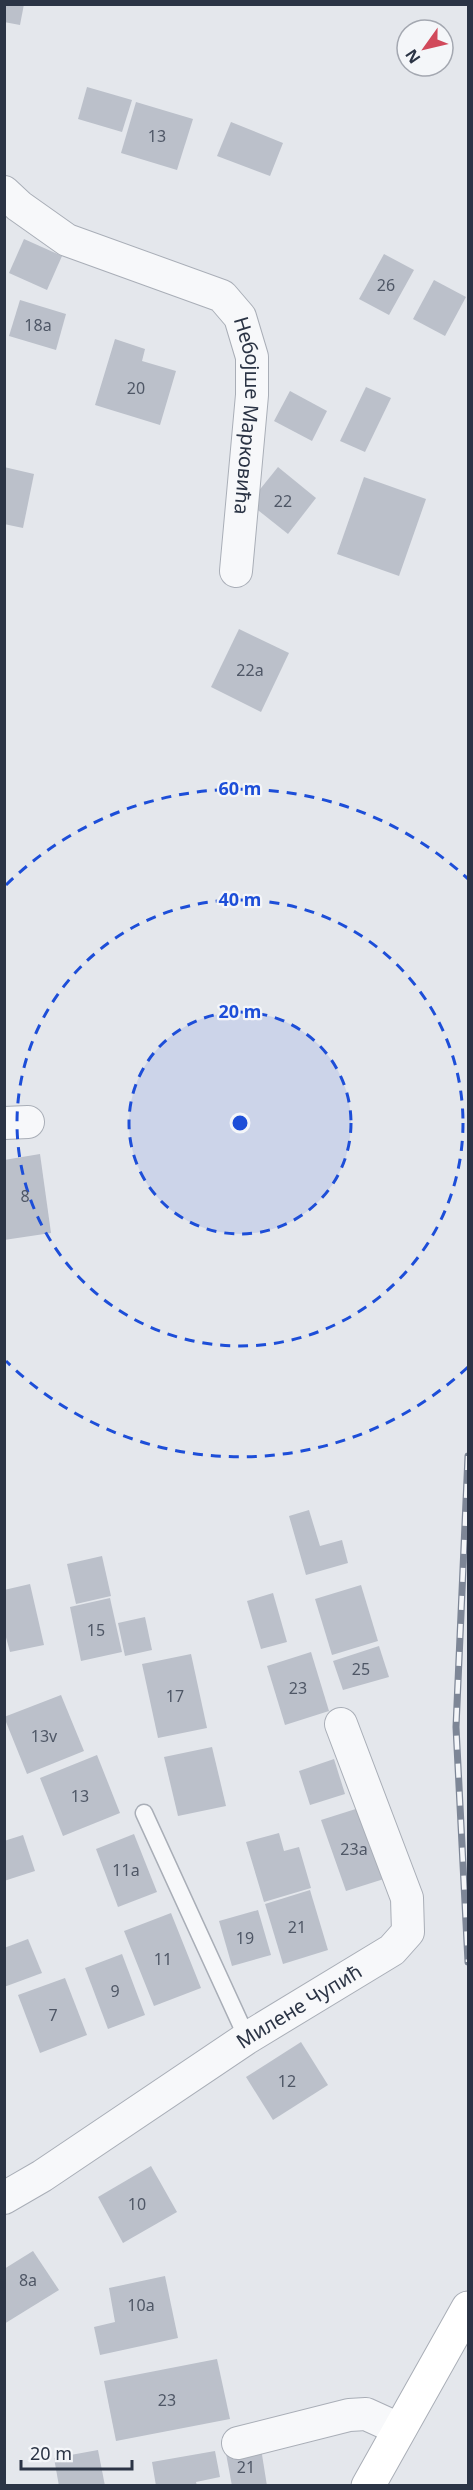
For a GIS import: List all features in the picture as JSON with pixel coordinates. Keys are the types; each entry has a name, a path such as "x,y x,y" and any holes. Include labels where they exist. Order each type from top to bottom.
{"main road":[{"path":"368,2486 468,2308"}],"street":[{"name":"Небојше Марковића","path":"4,192 19,206 67,240 222,296 240,317 252,357 252,386 236,571"},
{"name":"Милене Чупић","path":"4,2198 42,2176 247,2038 392,1950 408,1932 407,1898 342,1724"},
{"path":"238,2443 349,2415 366,2414 399,2429"}],"lane":[{"path":"144,1813 247,2038"}],"building":[{"path":"4,4 24,4 20,25 4,22"},
{"path":"87,87 132,100 122,132 78,119"},
{"path":"136,102 193,119 177,170 121,153"},
{"path":"231,122 283,143 270,176 217,156"},
{"path":"24,239 62,256 47,290 9,273"},
{"path":"384,254 414,270 389,315 359,299"},
{"path":"434,280 466,297 445,336 413,319"},
{"path":"20,300 66,314 56,350 9,336"},
{"path":"115,339 145,349 142,361 176,371 160,425 95,405"},
{"path":"366,387 391,398 365,452 340,441"},
{"path":"290,391 327,411 312,441 274,421"},
{"path":"4,467 34,474 23,528 4,524"},
{"path":"278,467 316,498 288,534 249,503"},
{"path":"364,477 426,499 399,576 337,554"},
{"path":"239,629 289,653 261,712 211,687"},
{"path":"40,1154 51,1233 4,1240 4,1160"},
{"path":"309,1510 320,1546 342,1540 348,1563 306,1575 289,1516"},
{"path":"102,1556 111,1596 76,1604 67,1564"},
{"path":"30,1584 44,1645 10,1652 4,1630 4,1590"},
{"path":"361,1585 378,1641 332,1655 315,1599"},
{"path":"273,1593 287,1642 261,1649 247,1601"},
{"path":"110,1598 122,1652 81,1661 70,1607"},
{"path":"145,1617 152,1650 125,1656 118,1623"},
{"path":"379,1646 389,1677 343,1690 333,1661"},
{"path":"311,1652 329,1711 285,1725 267,1666"},
{"path":"191,1654 207,1728 158,1738 142,1664"},
{"path":"61,1695 84,1751 27,1774 4,1717"},
{"path":"212,1747 226,1806 178,1816 164,1757"},
{"path":"97,1755 120,1813 63,1836 40,1778"},
{"path":"334,1759 345,1794 310,1805 299,1771"},
{"path":"362,1807 387,1878 346,1891 321,1820"},
{"path":"279,1833 284,1851 299,1847 311,1888 264,1902 246,1842"},
{"path":"134,1834 157,1892 118,1907 96,1849"},
{"path":"23,1835 35,1871 4,1881 4,1841"},
{"path":"310,1890 328,1950 283,1964 265,1904"},
{"path":"258,1910 271,1955 232,1966 219,1921"},
{"path":"171,1913 201,1988 154,2006 124,1931"},
{"path":"28,1939 42,1973 4,1987 4,1948"},
{"path":"122,1954 145,2015 108,2029 85,1968"},
{"path":"65,1978 87,2035 40,2053 18,1995"},
{"path":"301,2042 328,2085 273,2120 246,2077"},
{"path":"151,2166 177,2212 123,2243 98,2197"},
{"path":"33,2251 59,2290 4,2324 4,2269"},
{"path":"165,2276 178,2338 100,2355 94,2327 115,2322 109,2288"},
{"path":"217,2359 230,2419 116,2441 104,2381"},
{"path":"260,2442 267,2486 232,2486 225,2448"},
{"path":"98,2450 105,2486 59,2486 54,2458"},
{"path":"215,2451 220,2477 196,2482 197,2486 156,2486 152,2462"}],"railway":[{"path":"468,1456 456,1727 468,1962"}]}
